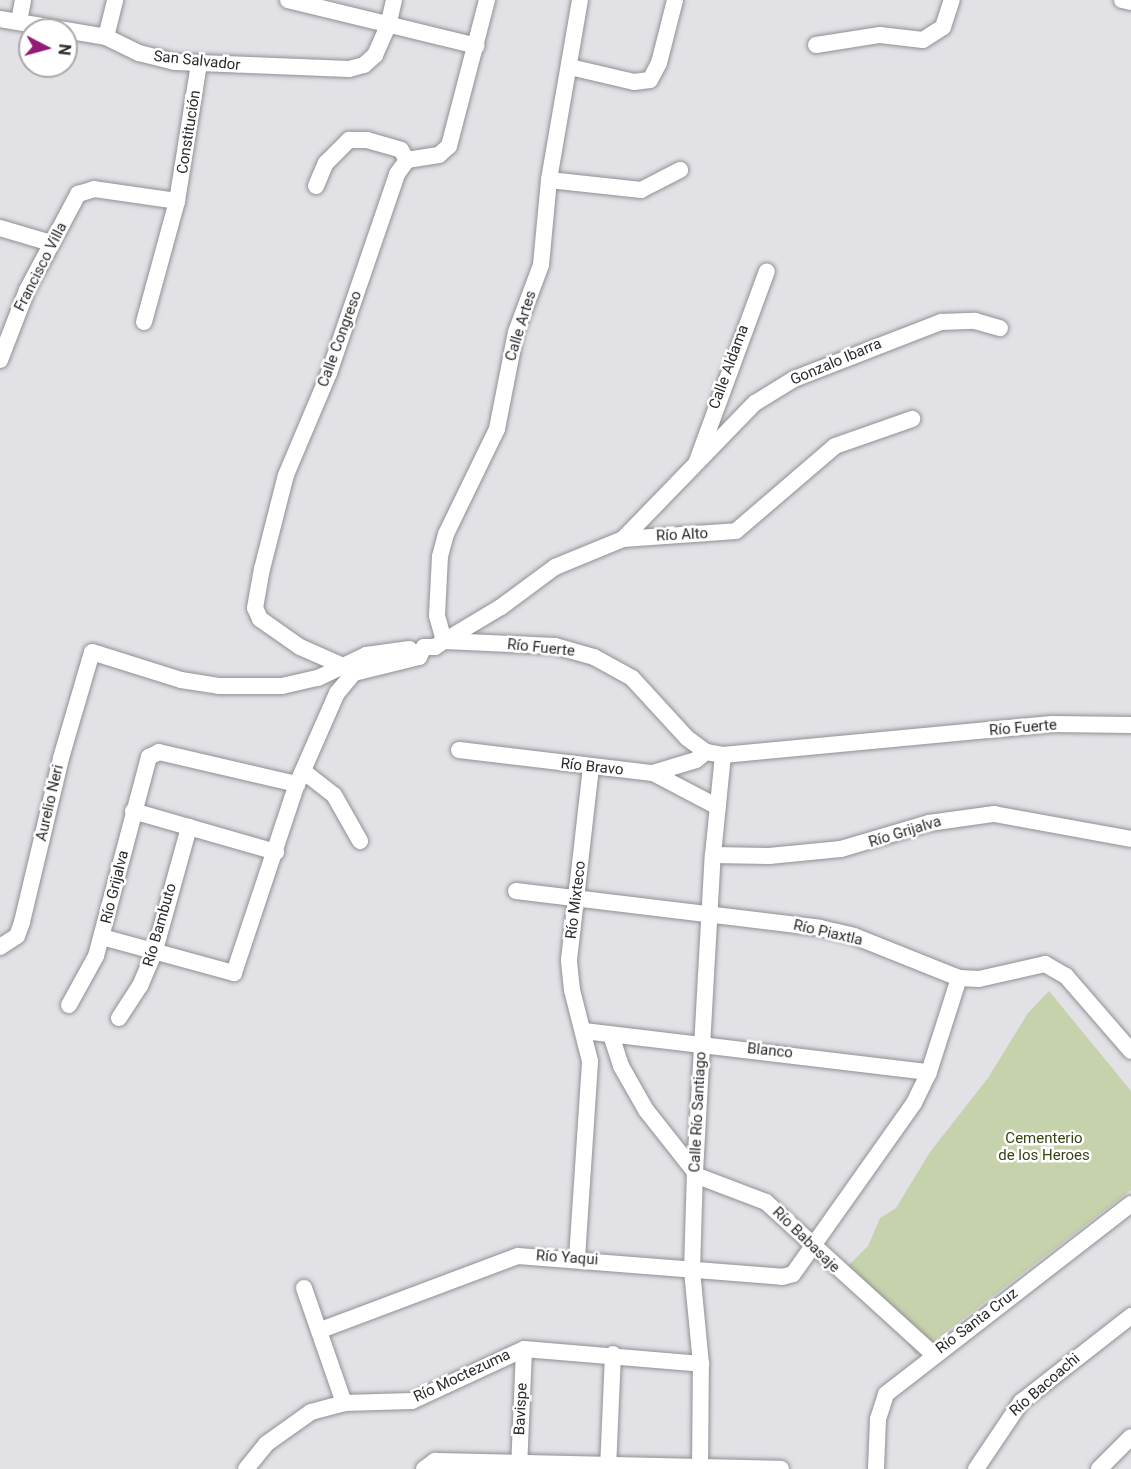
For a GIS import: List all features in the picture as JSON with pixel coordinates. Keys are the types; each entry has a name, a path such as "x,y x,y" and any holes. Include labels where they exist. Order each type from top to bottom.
{"street":[{"path":"20,18 23,0"},
{"path":"106,37 115,0"},
{"path":"288,0 476,46"},
{"path":"388,26 394,0"},
{"path":"316,186 326,163 349,140 367,140 401,150 407,160 439,155 449,146 487,0"},
{"name":"Calle Artes","path":"444,641 437,616 440,556 446,534 496,429 516,333 541,265 549,180 580,0"},
{"path":"570,67 634,82 651,81 659,63 675,0"},
{"path":"816,45 880,35 923,40 943,27 952,0"},
{"path":"1122,0 1131,2"},
{"name":"San Salvador","path":"0,19 18,21"},
{"name":"San Salvador","path":"78,32 106,37 157,59 199,64 320,69 364,65 375,55 388,26"},
{"name":"Constitución","path":"144,322 177,201 199,64"},
{"name":"Calle Congreso","path":"340,665 274,632 260,619 255,608 286,475 329,373 397,174 407,160"},
{"path":"549,180 641,190 680,170"},
{"name":"Francisco Villa","path":"0,360 51,243 85,189 177,201"},
{"path":"0,228 51,243"},
{"name":"Calle Aldama","path":"696,465 767,271"},
{"name":"Gonzalo Ibarra","path":"623,539 755,403 810,371 942,322 975,321 1000,328"},
{"name":"Río Alto","path":"444,641 501,607 555,567 623,539 735,531 835,446 912,419"},
{"name":"Río Fuerte","path":"155,950 234,973 300,778 346,679 366,668 418,657 424,647 435,647 444,641 555,646 594,657 632,678 687,738 715,753 1052,724 1131,725"},
{"path":"340,665 366,655 424,647"},
{"name":"Aurelio Neri","path":"0,947 17,936 22,922 61,758 92,652 139,669 219,686 282,686 318,678 340,665"},
{"name":"Río Bravo","path":"459,750 653,773 718,807"},
{"name":"Río Grijalva","path":"69,1005 89,972 102,937 146,763 159,752 300,778"},
{"path":"653,773 715,753"},
{"name":"Calle Río Santiago","path":"700,1467 700,1364 692,1271 709,913 718,807 715,753"},
{"name":"Río Mixteco","path":"577,1258 590,1061 569,975 591,767"},
{"path":"300,778 334,795 360,841"},
{"path":"134,811 276,852"},
{"name":"Río Grijalva","path":"713,855 769,856 841,849 929,823 994,814 1131,839"},
{"name":"Río Bambuto","path":"119,1018 140,986 155,950 189,827"},
{"name":"Río Piaxtla","path":"516,891 576,900 709,913 854,936 959,978 1002,975 1033,965 1057,969 1131,1051"},
{"path":"102,937 155,950"},
{"path":"929,1072 959,978"},
{"name":"Blanco","path":"584,1031 929,1072"},
{"path":"611,1035 621,1066 646,1110 695,1174"},
{"name":"Río Yaqui","path":"321,1330 518,1256 577,1258 692,1271 782,1277 793,1274 914,1103 929,1072"},
{"name":"Río Babasaje","path":"695,1174 766,1202 875,1305 934,1355"},
{"name":"Río Santa Cruz","path":"876,1469 878,1419 886,1394 1131,1204"},
{"path":"304,1288 321,1330 344,1403"},
{"name":"Río Bacoachi","path":"976,1469 1021,1402 1131,1316"},
{"name":"Río Moctezuma","path":"246,1469 266,1444 289,1424 311,1412 344,1403 412,1401 524,1349 613,1354 700,1364"},
{"name":"Bavispe","path":"519,1466 524,1349"},
{"path":"608,1467 613,1354"},
{"path":"1099,1469 1131,1437"},
{"path":"430,1465 781,1469"}],"green space":[{"name":"Cementerio de los Heroes","path":"1049,991 1131,1091 1131,1190 916,1355 879,1303 845,1269 868,1246 880,1218 896,1208 930,1152 988,1078 1028,1013"}]}
